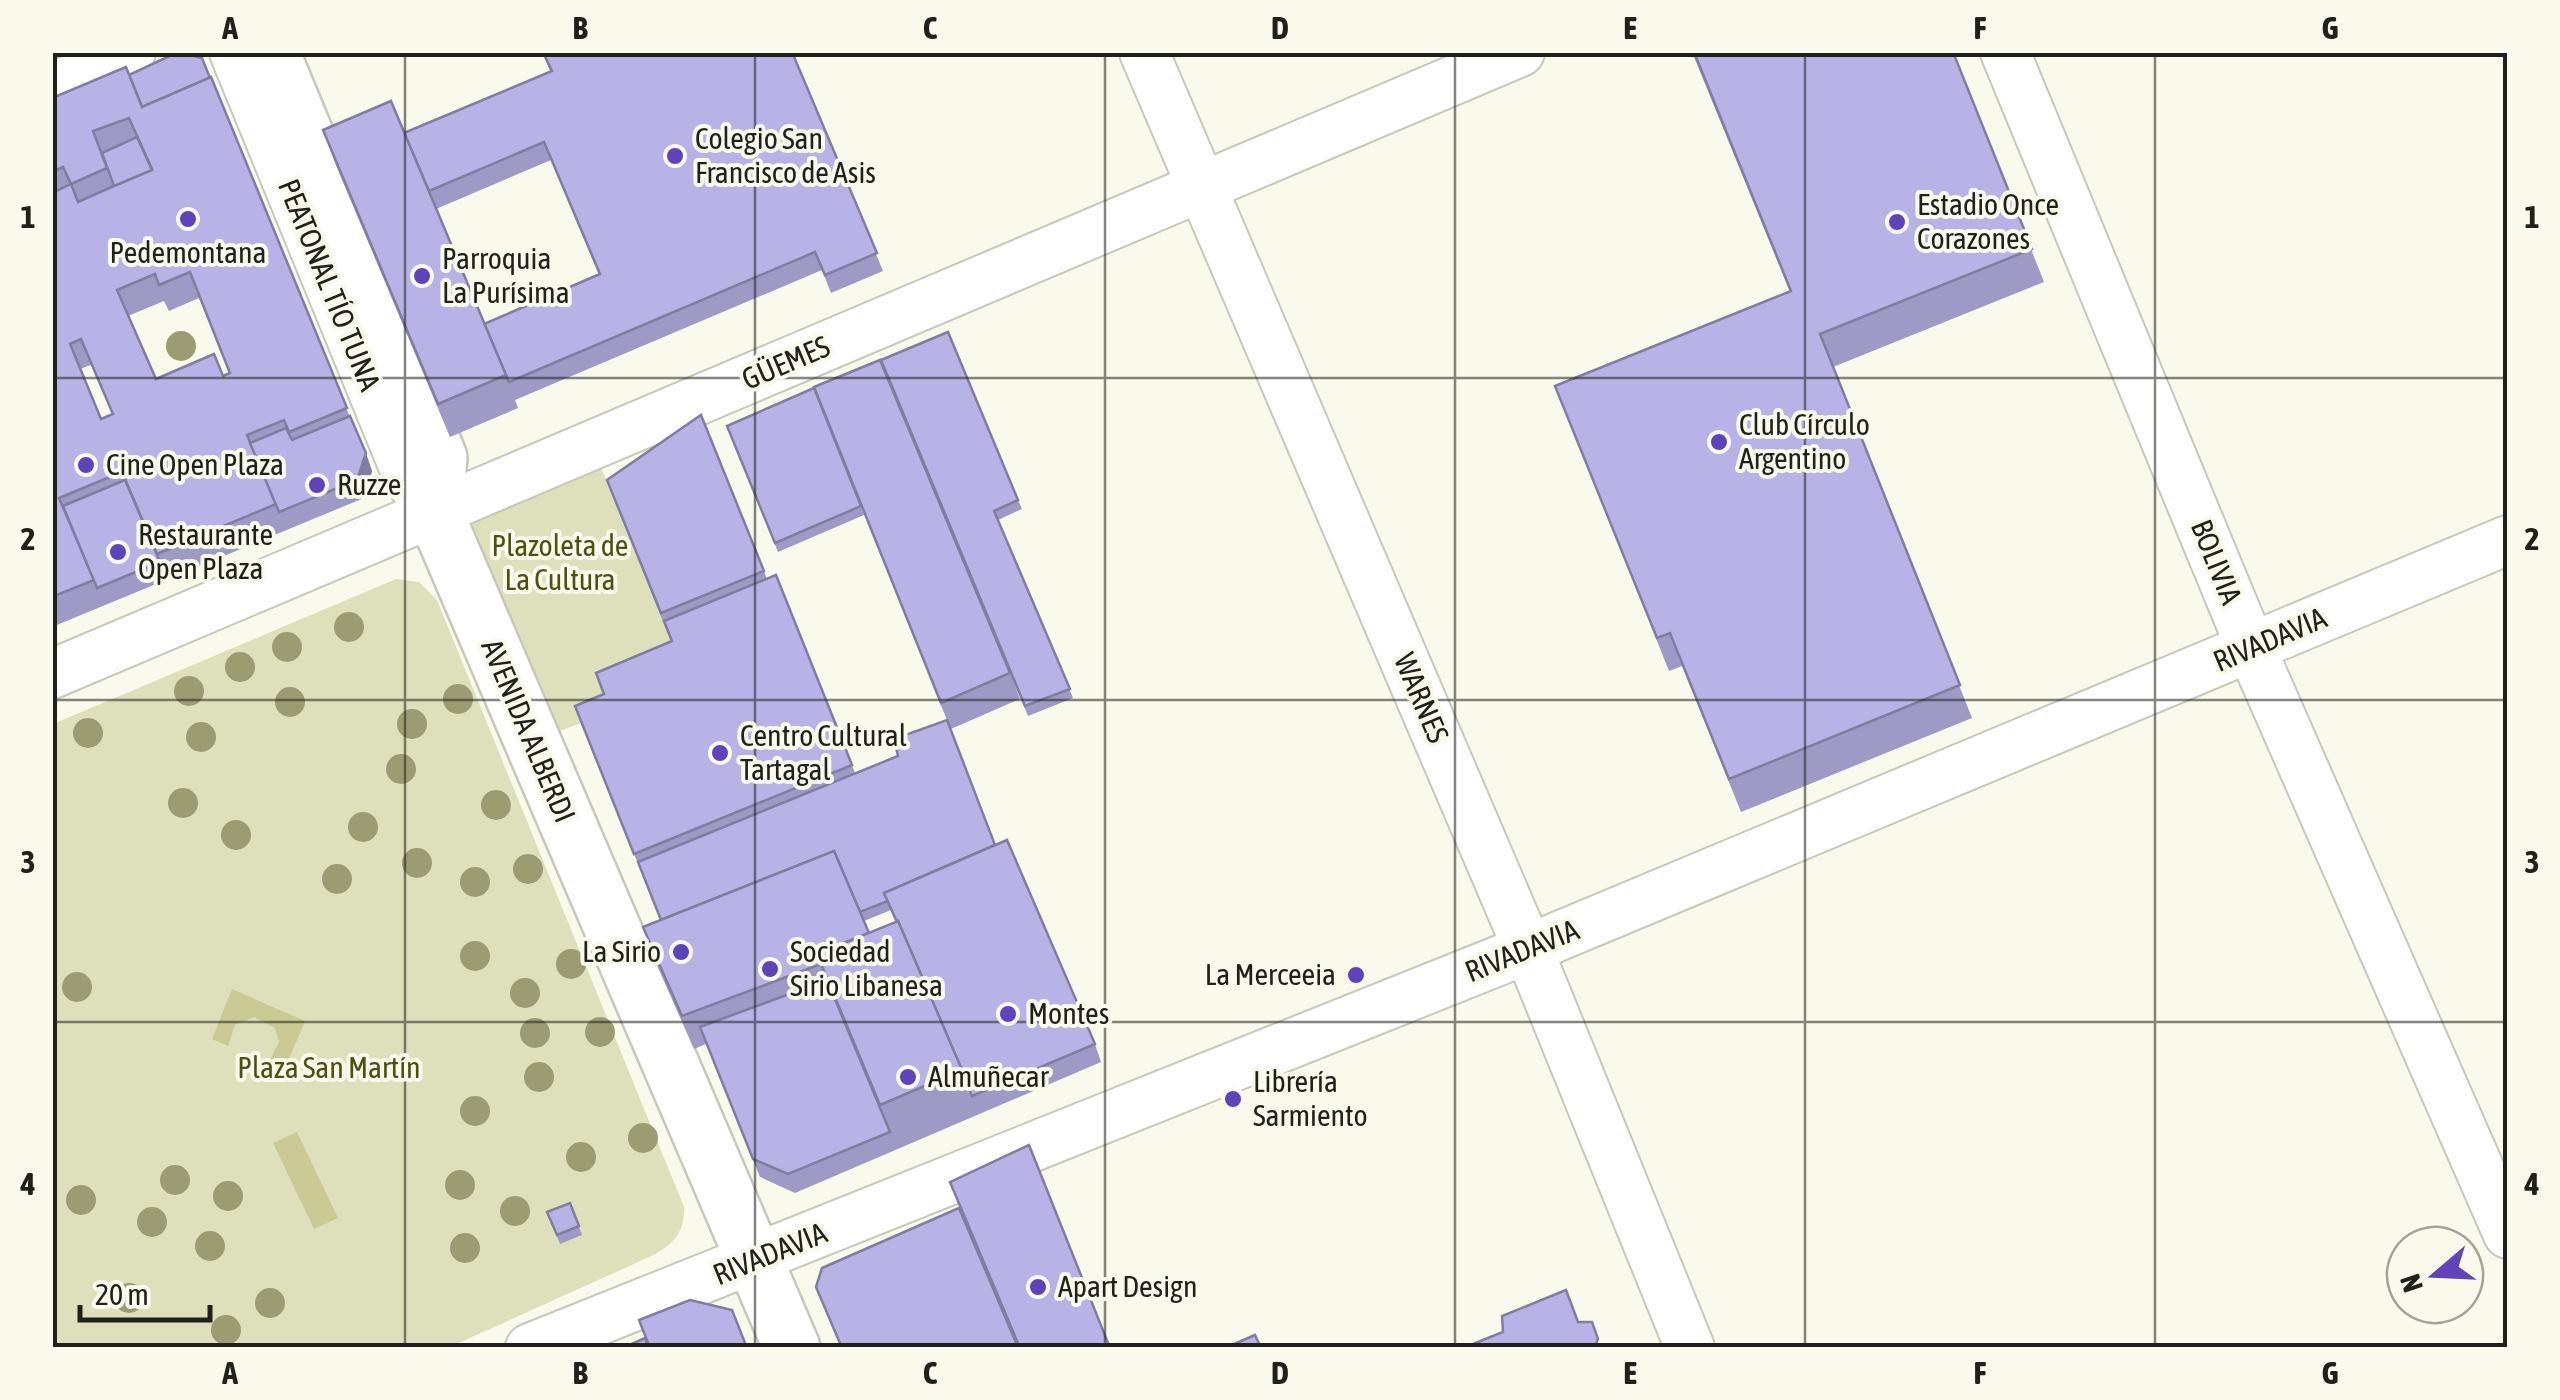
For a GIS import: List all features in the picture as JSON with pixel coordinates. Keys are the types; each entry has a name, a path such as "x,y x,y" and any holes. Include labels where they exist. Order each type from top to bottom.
{"main road":[{"name":"AVENIDA ALBERDI","path":"271,52 439,458 434,511 792,1348"}],"street":[{"path":"52,88 131,52"},
{"name":"PEATONAL TÍO TUNA","path":"234,52 409,480 434,511"},
{"name":"WARNES","path":"1144,52 1528,948 1690,1348"},
{"name":"GÜEMES","path":"52,674 1520,52"},
{"name":"BOLIVIA","path":"2005,52 2252,648 2508,1234"},
{"name":"RIVADAVIA","path":"530,1348 1528,948 2508,540"}],"green space":[{"name":"Plazoleta de La Cultura","path":"596,455 679,659 603,691 610,712 552,734 469,531 470,518"},
{"name":"Plaza San Martín","path":"396,579 419,582 437,600 684,1207 680,1229 674,1240 656,1254 450,1347 53,1347 53,724"}],"shaded area":[{"path":"232,989 305,1021 284,1070 269,1062 279,1042 275,1028 254,1017 235,1025 228,1046 212,1039"},
{"path":"297,1132 338,1218 314,1229 273,1143"}],"building":[{"path":"178,52 202,58 210,78 142,107 129,75"},
{"path":"543,52 792,52 877,253 825,275 815,252 509,382 484,324 600,274 544,142 429,191 404,133 552,71"},
{"name":"Club Círculo Argentino","path":"1694,52 1953,52 2032,249 1820,334 1960,685 1729,779 1670,633 1657,638 1555,386 1791,291"},
{"path":"126,67 142,107 211,77 347,408 289,432 284,420 247,435 276,504 157,554 122,472 59,498 94,580 52,597 52,188 54,192 71,184 63,167 52,172 52,98","holes":["129,118 152,169 78,202 71,184 107,168 93,131","190,272 230,373 223,376 214,354 156,379 117,290 155,274 159,285","81,339 113,414 101,419 70,344"]},
{"name":"Parroquia La Purísima","path":"391,101 506,375 438,404 323,130"},
{"path":"137,137 152,170 114,186 102,153"},
{"path":"948,332 1018,500 994,511 1070,689 1025,706 881,360"},
{"path":"880,360 1010,673 941,703 814,387"},
{"path":"814,388 861,506 775,543 727,426"},
{"path":"701,415 764,571 661,613 607,480"},
{"name":"Ruzze","path":"350,416 366,453 357,480 279,512 250,443 286,428 292,440"},
{"name":"Restaurante Open Plaza","path":"125,480 160,562 97,588 63,506"},
{"name":"Centro Cultural Tartagal","path":"776,575 852,765 634,854 575,706 604,694 596,673 672,641 664,621"},
{"path":"947,720 995,845 884,893 888,901 860,912 834,851 661,920 638,862 898,756 894,739"},
{"name":"Montes","path":"1007,840 1095,1044 972,1096 884,893"},
{"name":"Sociedad Sirio Libanesa","path":"834,851 869,933 817,954 821,964 682,1016 643,927"},
{"path":"898,921 962,1070 880,1105 817,954"},
{"path":"827,980 890,1132 788,1174 753,1159 700,1027"},
{"name":"Apart Design","path":"1029,1145 1110,1348 1020,1348 950,1182"},
{"path":"570,1203 579,1226 557,1235 547,1212"},
{"path":"959,1208 1017,1345 842,1348 816,1287 822,1268"},
{"path":"1566,1290 1578,1322 1592,1322 1598,1339 1594,1348 1463,1348 1503,1332 1502,1316"},
{"path":"690,1300 732,1310 747,1348 650,1348 639,1320"},
{"path":"1255,1335 1261,1348 1225,1348"},
{"path":"645,1338 649,1348 623,1348"}],"place":[{"name":"Colegio San Francisco de Asis","path":"675,156"},
{"name":"Pedemontana","path":"188,219"},
{"name":"Estadio Once Corazones","path":"1897,222"},
{"name":"Parroquia La Purísima","path":"422,276"},
{"name":"Club Círculo Argentino","path":"1719,442"},
{"name":"Cine Open Plaza","path":"86,465"},
{"name":"Ruzze","path":"317,485"},
{"name":"Restaurante Open Plaza","path":"118,552"},
{"name":"Centro Cultural Tartagal","path":"720,753"},
{"name":"La Sirio","path":"681,952"},
{"name":"Sociedad Sirio Libanesa","path":"770,969"},
{"name":"La Merceeia","path":"1356,975"},
{"name":"Montes","path":"1008,1014"},
{"name":"Almuñecar","path":"908,1077"},
{"name":"Librería Sarmiento","path":"1233,1099"},
{"name":"Apart Design","path":"1038,1287"}]}
